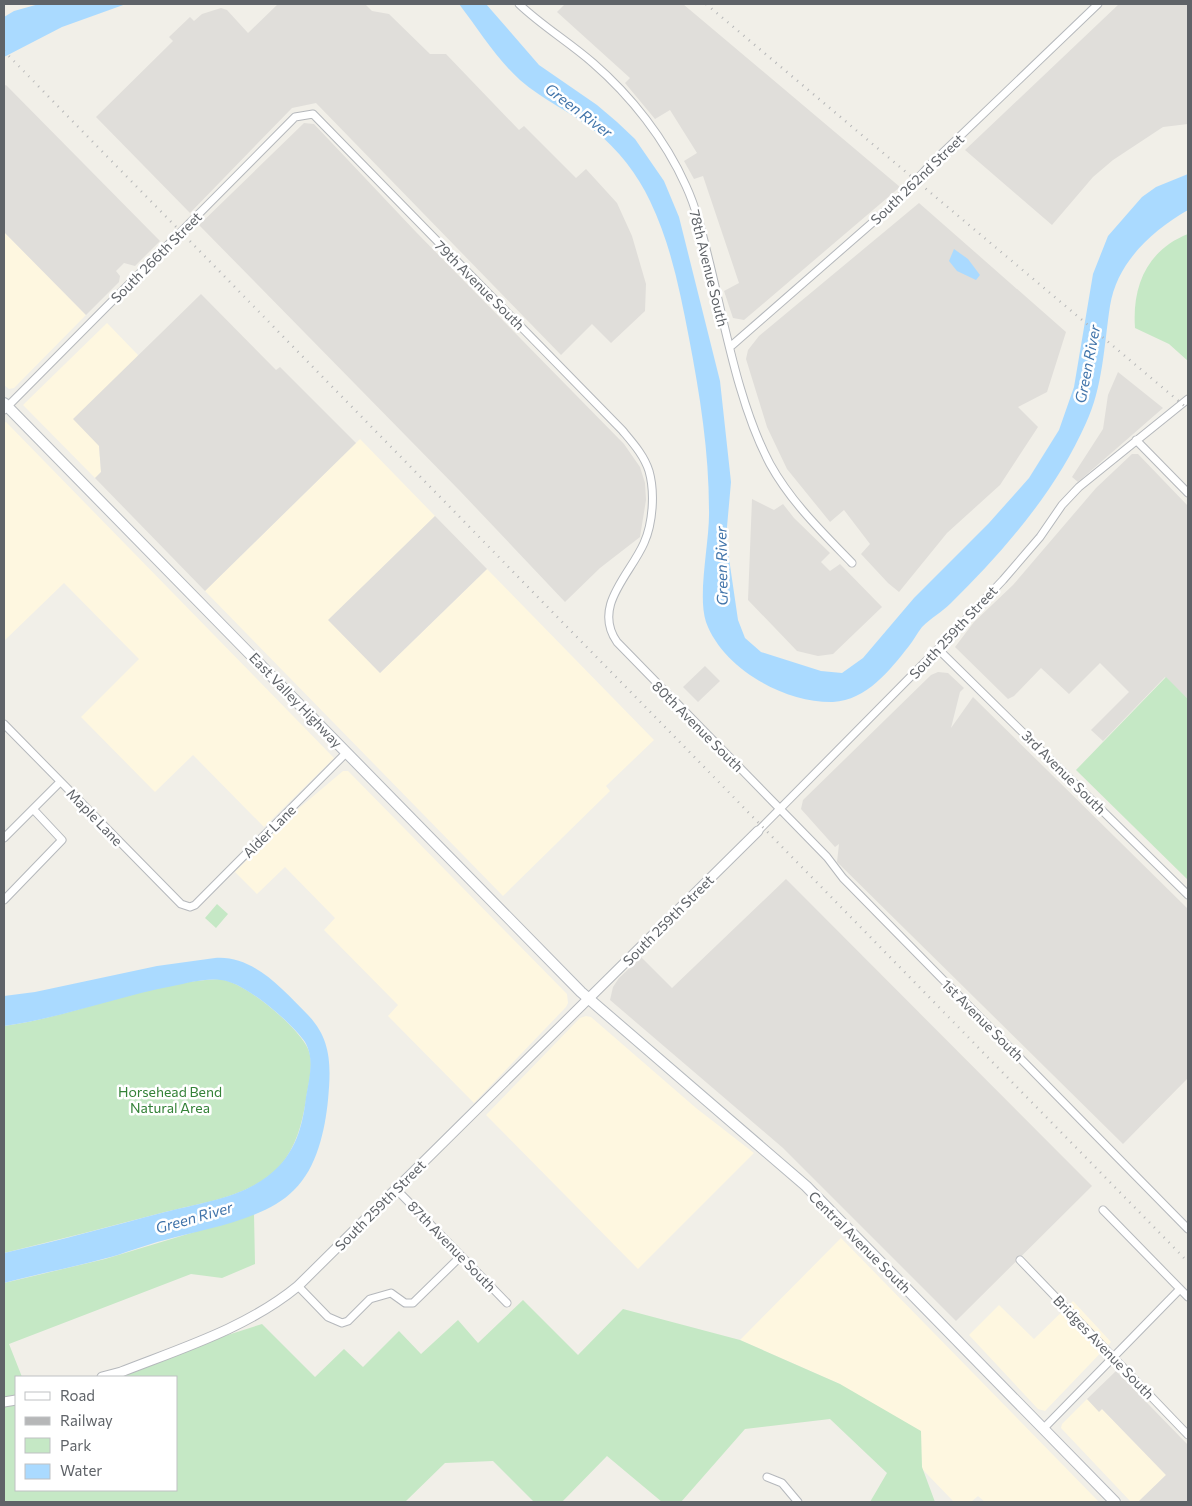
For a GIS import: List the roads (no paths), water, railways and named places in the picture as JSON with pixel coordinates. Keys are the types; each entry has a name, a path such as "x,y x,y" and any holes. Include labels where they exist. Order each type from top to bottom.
{"main road":[{"name":"East Valley Highway","path":"5,406 588,999"},
{"name":"Central Avenue South","path":"588,999 806,1186 1115,1502"}],"street":[{"name":"78th Avenue South","path":"519,4 593,63 611,81 647,121 670,156 696,210 730,347 756,434 779,479 794,501 852,563"},
{"name":"South 262nd Street","path":"730,347 896,202 932,163 1098,4"},
{"name":"South 266th Street","path":"5,406 295,117 313,114"},
{"name":"79th Avenue South","path":"313,114 622,430 644,458 651,481 651,507 645,541 619,584 610,604 609,621 617,642"},
{"name":"South 259th Street","path":"106,1376 121,1372 240,1324 281,1300 298,1286 780,809 938,649 1040,537 1062,505 1079,487 1188,399"},
{"path":"1136,440 1188,493"},
{"name":"80th Avenue South","path":"617,642 780,809"},
{"name":"3rd Avenue South","path":"938,649 1188,895"},
{"name":"Maple Lane","path":"4,724 181,904 190,907"},
{"name":"Alder Lane","path":"190,907 202,898 347,752"},
{"path":"4,838 60,782"},
{"path":"4,900 62,840 33,809"},
{"name":"1st Avenue South","path":"780,809 827,857 843,878 1188,1229"},
{"name":"87th Avenue South","path":"396,1189 507,1303"},
{"path":"1103,1210 1188,1297"},
{"path":"298,1286 332,1320 342,1323 350,1319 376,1296 391,1294 406,1304 415,1302 461,1256"},
{"name":"Bridges Avenue South","path":"1020,1260 1188,1434"},
{"path":"1044,1428 1180,1289"},
{"path":"767,1477 782,1483 798,1502"}],"water":[{"path":"39,4 126,4 62,27 4,57 4,17 14,11"},
{"name":"Green River","path":"459,4 486,4 539,65 597,105 635,139 664,181 679,217 720,381 731,482 726,538 738,620 745,638 761,652 821,671 842,673 863,658 914,598 989,523 1029,478 1059,430 1074,387 1093,274 1108,236 1142,197 1156,187 1188,174 1188,210 1149,238 1138,249 1120,275 1110,306 1102,366 1092,409 1060,473 1027,519 990,563 951,603 922,627 911,644 886,674 857,696 833,702 814,701 776,690 741,668 714,639 706,622 703,597 709,523 709,488 703,424 686,320 664,234 640,182 619,154 595,131 520,80 495,53"},
{"path":"954,249 968,259 980,275 976,280 957,271 949,261"},
{"name":"Green River","path":"215,958 242,962 267,976 308,1015 322,1034 328,1054 330,1076 328,1100 322,1136 309,1171 294,1190 282,1200 251,1216 111,1257 4,1283 4,1253 240,1192 267,1176 285,1159 295,1143 301,1125 311,1062 310,1055 305,1042 290,1025 255,995 231,982 203,980 191,982 46,1018 4,1026 4,996 35,992 157,966"}],"railway":[{"path":"706,4 1188,409"},
{"path":"4,51 1188,1262"}],"park label":[{"name":"Horsehead Bend Natural Area","path":"170,1100"}]}
